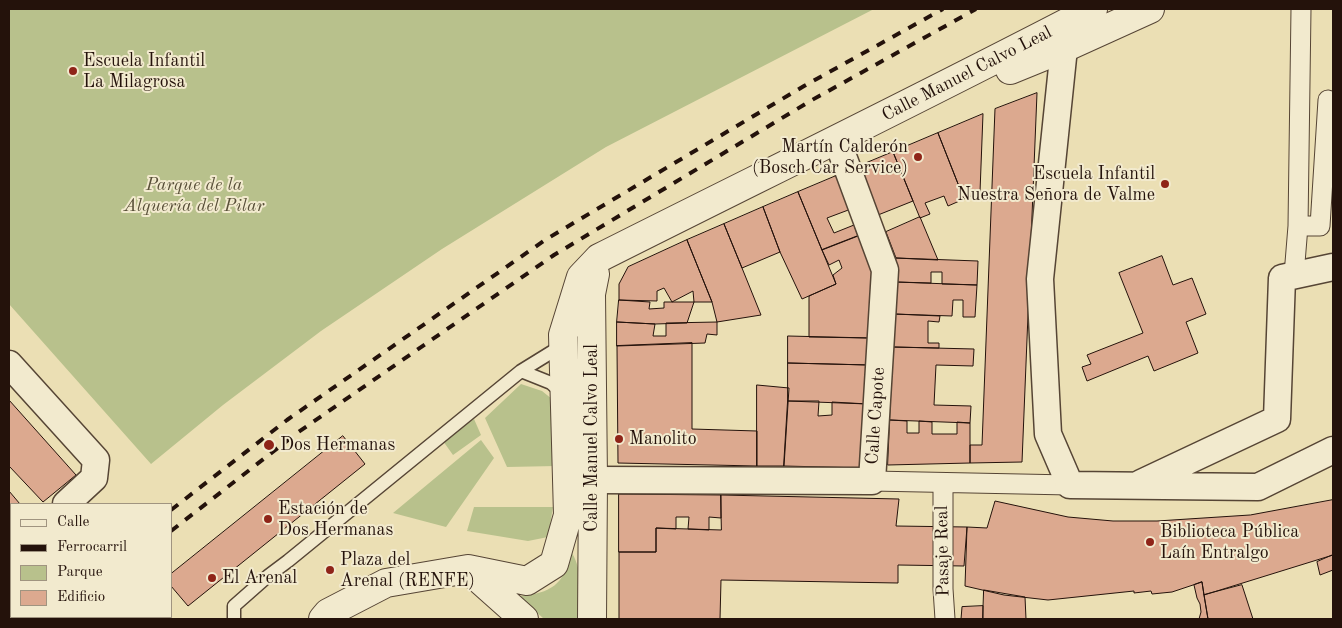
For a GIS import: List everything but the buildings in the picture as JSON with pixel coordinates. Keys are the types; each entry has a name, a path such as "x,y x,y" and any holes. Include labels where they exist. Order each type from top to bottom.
{"street":[{"path":"842,138 1064,48 1150,9"},
{"path":"1294,275 1298,226 1301,9"},
{"path":"1070,485 1048,434 1040,279 1064,48 1083,14"},
{"name":"Calle Manuel Calvo Leal","path":"468,569 527,581 554,564 568,515 574,407 563,335 582,278 600,258 842,138 1083,14"},
{"path":"1298,226 1320,226 1328,100"},
{"name":"Calle Capote","path":"593,480 872,482 885,270 842,138"},
{"name":"Calle Manuel Calvo Leal","path":"592,619 591,294 600,258"},
{"path":"1136,485 1277,419 1282,278 1333,267"},
{"path":"9,364 96,460 94,478 67,503"},
{"path":"872,482 1258,487 1333,450"},
{"name":"Pasaje Real","path":"943,483 943,589 945,619"},
{"path":"323,617 386,583 468,569 524,619"}],"lane":[{"path":"234,619 234,606 268,576 521,371 555,350 563,335"},
{"path":"521,371 551,383 574,407 593,480"}],"green space":[{"name":"Parque de la Alquería del Pilar","path":"9,9 874,9 606,147 442,249 321,331 223,405 151,464 9,304"},
{"path":"521,384 542,391 557,403 556,466 507,467 485,418"},
{"path":"474,419 481,435 453,455 443,441"},
{"path":"481,440 494,458 446,527 393,513"},
{"path":"474,507 553,507 548,537 528,541 467,531"},
{"path":"572,553 580,576 583,619 544,619 519,596 548,590 565,573"}],"railway":[{"path":"172,509 287,420 545,240 804,86 943,9"},
{"path":"172,530 297,433 554,255 812,100 976,9"}],"place":[{"name":"Escuela Infantil La Milagrosa","path":"73,71"},
{"name":"Martín Calderón (Bosch Car Service)","path":"918,157"},
{"name":"Escuela Infantil Nuestra Señora de Valme","path":"1165,184"},
{"name":"Manolito","path":"619,439"},
{"name":"Dos Hermanas","path":"269,445"},
{"name":"Estación de Dos Hermanas","path":"268,519"},
{"name":"Biblioteca Pública Laín Entralgo","path":"1150,542"},
{"name":"Plaza del Arenal (RENFE)","path":"330,570"},
{"name":"El Arenal","path":"212,578"}]}
